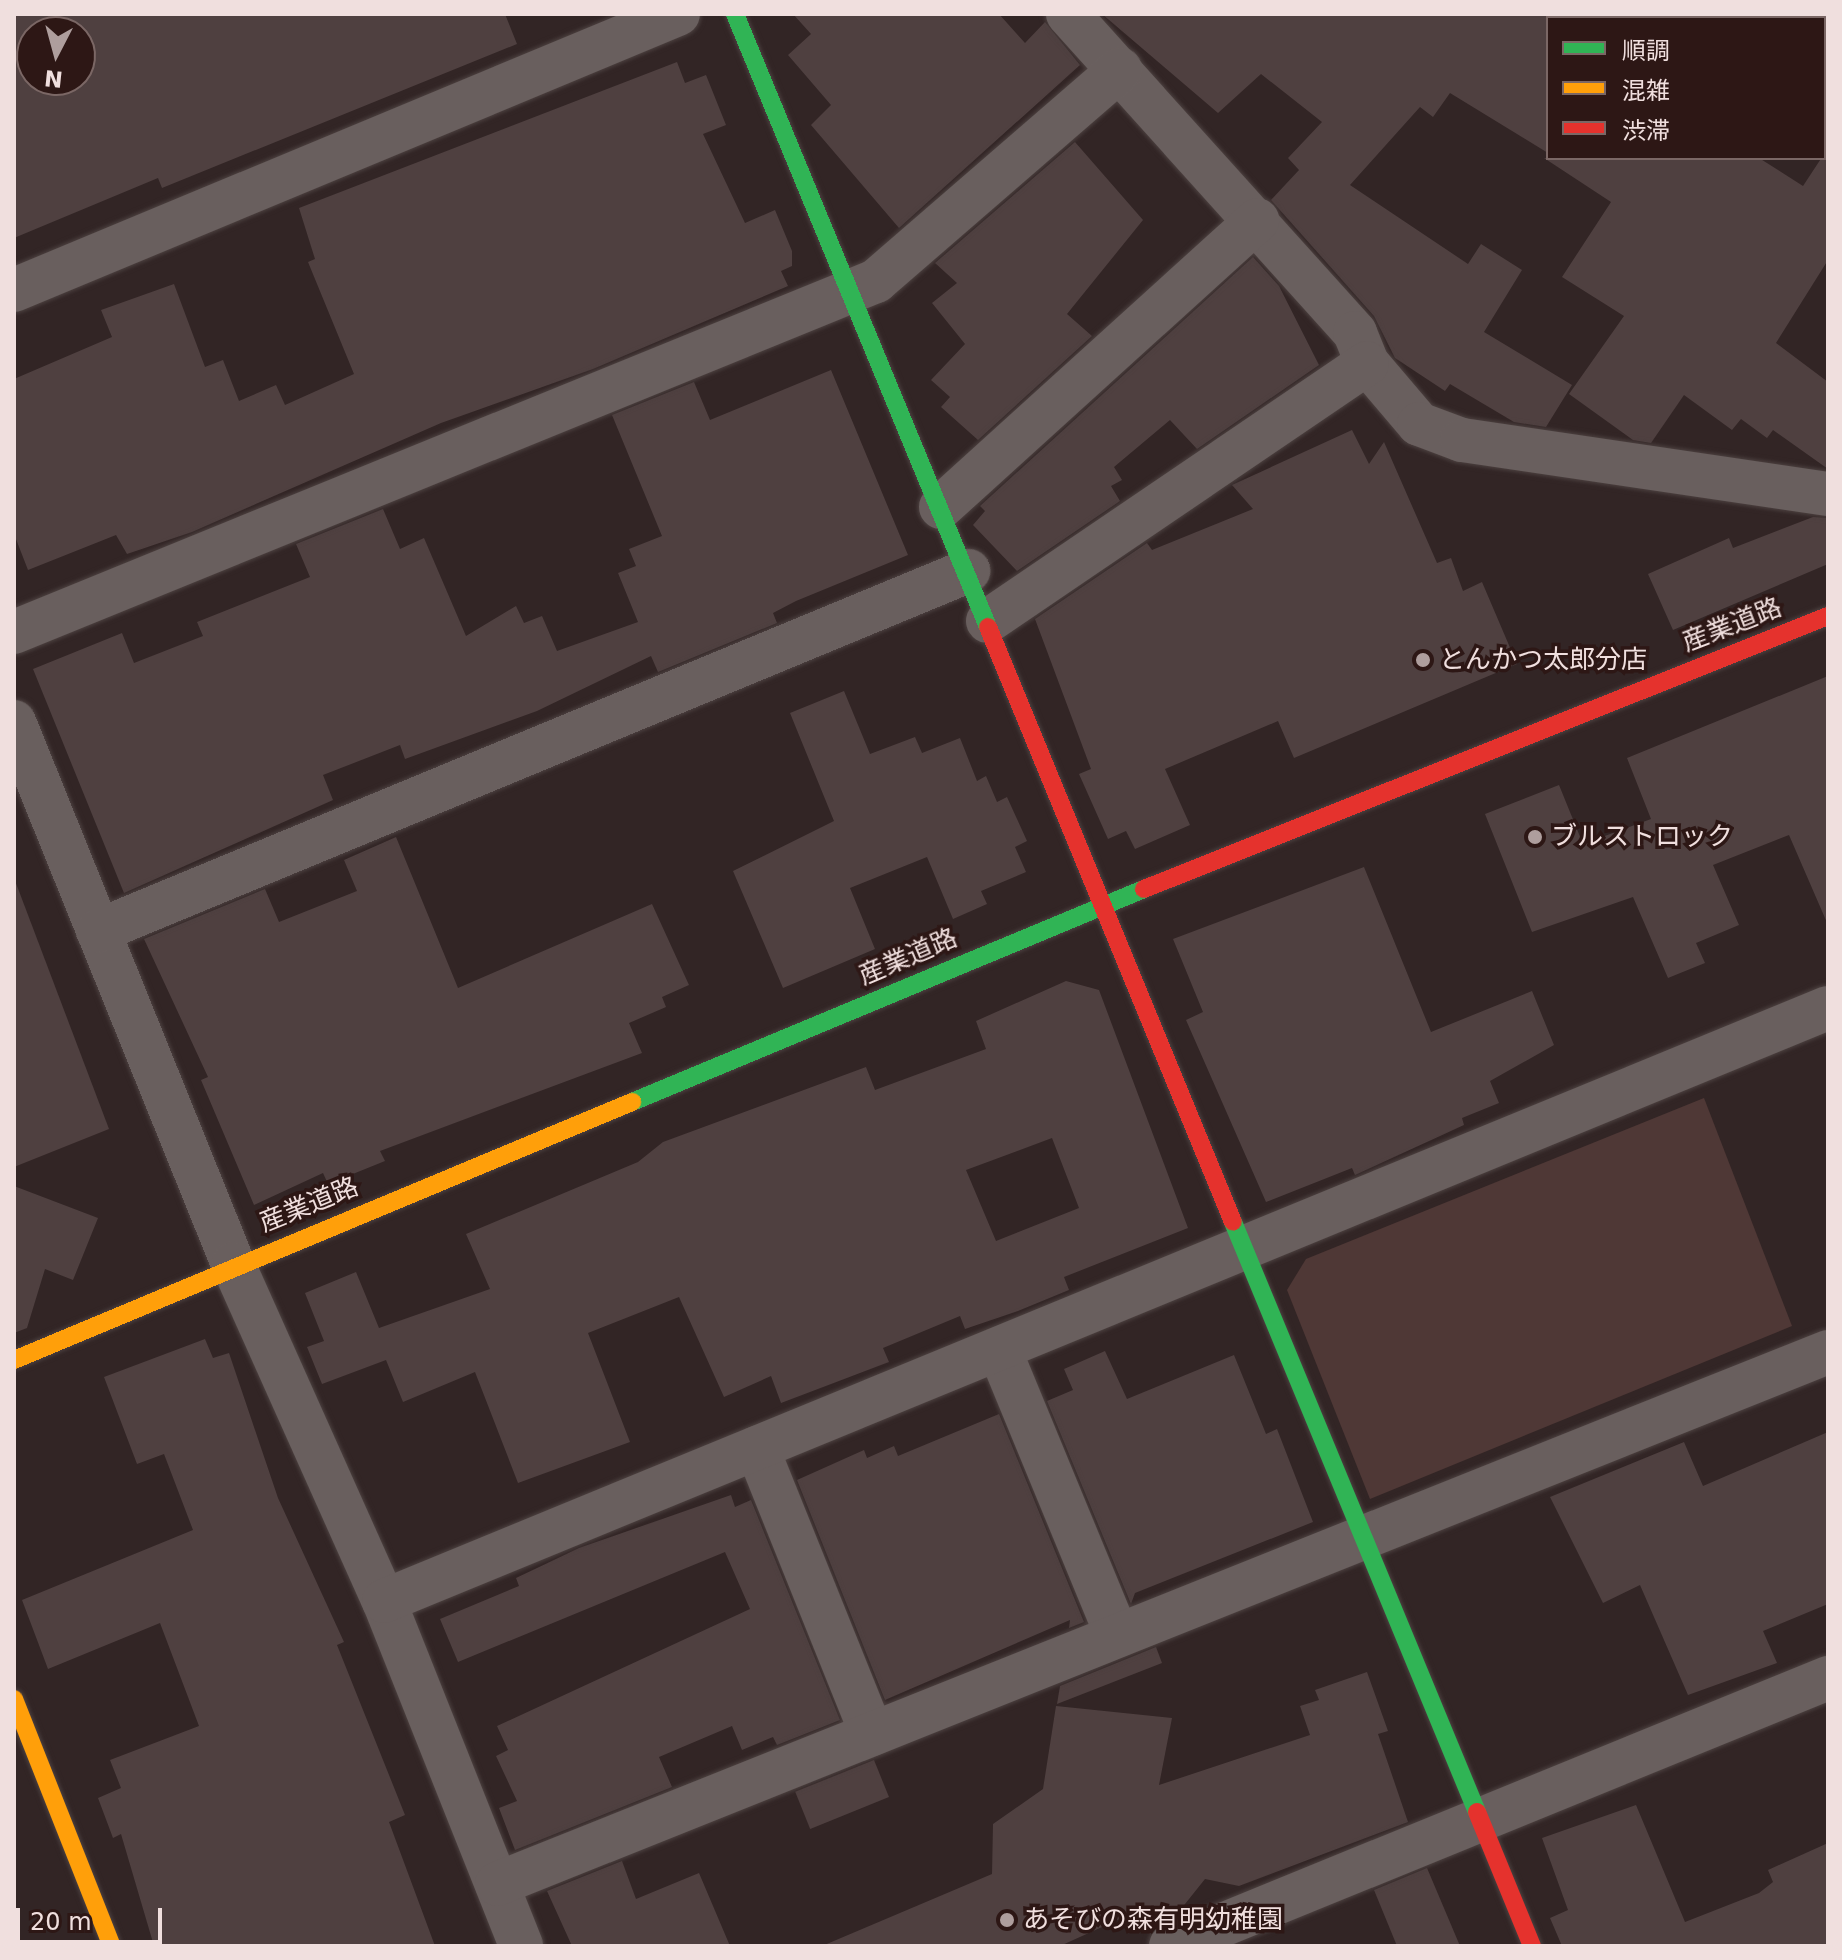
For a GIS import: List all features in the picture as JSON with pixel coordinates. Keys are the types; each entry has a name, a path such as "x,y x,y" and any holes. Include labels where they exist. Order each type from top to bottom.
{"main road":[{"path":"735,14 853,290 1362,1538 1532,1946"},
{"name":"産業道路","path":"14,1360 233,1264 1103,904 1828,616"},
{"path":"14,1699 112,1946"}],"street":[{"path":"14,290 678,14"},
{"path":"1068,14 1257,220 1355,333 1367,363 1419,424 1462,440 1828,494"},
{"path":"14,632 876,281 1120,70"},
{"path":"941,507 1257,220"},
{"path":"988,621 1367,363"},
{"path":"98,931 968,571"},
{"path":"14,722 233,1264 384,1601 521,1946"},
{"path":"384,1601 1828,1008"},
{"path":"999,1349 1117,1636"},
{"path":"497,1884 1828,1352"},
{"path":"757,1448 872,1734"},
{"path":"1171,1946 1267,1928 1479,1821 1828,1678"}],"shaded area":[{"path":"1704,1098 1792,1326 1370,1499 1287,1290 1306,1259"}],"building":[{"path":"14,14 505,14 517,44 162,188 158,178 14,238"},
{"path":"793,14 999,14 1025,43 1045,22 1080,65 899,228 811,125 831,105 788,55 811,34"},
{"path":"1102,14 1548,14 1546,152 1450,93 1433,117 1420,107 1350,185 1468,264 1481,244 1522,270 1484,332 1572,385 1546,427 1514,422 1450,384 1445,391 1395,358 1374,316 1271,200 1299,170 1288,158 1322,122 1261,74 1218,113"},
{"path":"677,62 685,83 706,75 726,125 703,134 745,223 775,210 792,251 792,266 781,271 788,286 593,369 441,423 192,532 127,554 116,535 28,570 14,534 14,379 112,337 101,310 174,284 205,367 223,360 239,401 276,385 285,405 354,374 308,262 315,259 299,208"},
{"path":"1075,142 1143,220 1067,314 1092,336 978,440 941,407 950,397 931,380 965,344 932,303 957,283 935,263"},
{"path":"1828,148 1828,260 1776,343 1828,382 1828,469 1773,430 1767,438 1741,419 1732,430 1684,395 1651,443 1633,440 1569,394 1624,316 1562,277 1611,202 1547,160 1762,160 1803,186 1820,160 1826,160"},
{"path":"1253,257 1279,286 1319,365 1197,449 1170,420 1114,467 1122,480 1111,486 1120,501 1017,571 973,525 985,511 980,506"},
{"path":"831,370 908,555 796,601 773,613 777,623 658,672 651,656 537,711 405,759 400,745 323,775 333,800 124,893 33,669 122,633 134,663 203,636 197,622 310,577 296,544 383,509 400,549 424,538 466,636 516,606 524,623 542,616 557,651 638,622 618,573 636,566 629,549 662,536 612,415 694,382 710,420"},
{"path":"1352,430 1369,464 1384,442 1437,563 1451,558 1463,591 1482,582 1517,664 1294,758 1278,721 1165,769 1190,825 1135,849 1126,831 1108,839 1079,774 1091,769 1035,619 1147,543 1152,550 1253,509 1232,485"},
{"path":"1813,517 1828,518 1828,564 1673,630 1648,574 1729,538 1733,548"},
{"path":"1828,676 1828,925 1789,835 1713,865 1739,925 1696,943 1705,963 1668,978 1633,897 1532,932 1485,814 1559,785 1583,844 1651,819 1627,758"},
{"path":"844,691 870,754 915,737 922,753 960,738 977,781 986,776 997,802 1007,797 1027,841 1015,847 1026,872 981,891 987,904 953,919 927,857 850,888 875,949 783,988 733,871 834,821 790,713"},
{"path":"396,837 458,988 652,904 689,985 662,997 666,1007 629,1023 642,1053 380,1151 385,1161 328,1184 323,1173 254,1205 201,1080 208,1077 144,939 265,889 279,922 357,891 344,860"},
{"path":"1364,867 1431,1032 1532,991 1554,1045 1490,1081 1499,1103 1462,1118 1464,1125 1355,1175 1352,1168 1266,1202 1186,1020 1203,1012 1173,939"},
{"path":"14,878 109,1129 14,1167"},
{"path":"1066,981 1099,990 1188,1228 1064,1277 1069,1290 1018,1311 965,1329 960,1316 883,1348 889,1362 781,1403 771,1376 724,1397 679,1297 588,1333 630,1442 518,1483 475,1372 403,1402 386,1360 322,1384 307,1347 324,1341 305,1293 356,1272 379,1328 490,1289 466,1234 638,1162 663,1142 866,1067 875,1090 986,1049 976,1021","holes":["1052,1138 1079,1208 996,1241 966,1170"]},
{"path":"14,1186 98,1218 73,1280 45,1269 27,1328 14,1333"},
{"path":"205,1339 213,1358 229,1353 278,1498 344,1642 337,1645 405,1815 389,1822 435,1946 154,1946 121,1834 113,1838 98,1798 121,1788 110,1760 199,1726 160,1623 48,1669 22,1600 193,1530 164,1454 137,1464 104,1377"},
{"path":"1105,1351 1127,1399 1234,1355 1266,1434 1277,1429 1313,1522 1135,1593 1131,1604 1047,1401 1073,1390 1064,1369"},
{"path":"999,1414 1084,1622 1069,1628 1070,1620 885,1700 797,1480 864,1450 867,1458 894,1446 898,1456"},
{"path":"1828,1432 1828,1604 1763,1631 1777,1663 1688,1695 1640,1585 1603,1603 1550,1497 1684,1442 1703,1486"},
{"path":"731,1495 735,1507 751,1500 840,1720 777,1745 773,1737 742,1750 732,1726 659,1757 672,1787 515,1850 499,1808 517,1801 496,1756 508,1750 497,1726 750,1609 725,1552 458,1662 440,1619 519,1586 516,1578 579,1548"},
{"path":"1156,1647 1162,1663 1057,1704 1060,1686"},
{"path":"1367,1672 1388,1731 1378,1734 1408,1822 1239,1886 1205,1879 1181,1909 1158,1918 1133,1913 1060,1946 822,1946 992,1874 993,1824 1043,1789 1056,1706 1172,1718 1159,1785 1310,1735 1300,1706 1319,1700 1315,1690"},
{"path":"874,1760 889,1797 810,1829 795,1792"},
{"path":"1636,1805 1685,1922 1759,1893 1773,1882 1768,1870 1828,1843 1828,1946 1562,1946 1550,1918 1568,1910 1542,1838"},
{"path":"622,1861 636,1899 699,1873 730,1946 572,1946 547,1891"},
{"path":"1427,1868 1460,1946 1397,1946 1374,1890"}],"traffic: fast":[{"path":"735,14 988,627"},
{"path":"632,1102 1144,889"},
{"path":"1233,1222 1477,1812"}],"traffic: slow":[{"path":"14,1360 632,1102"},
{"path":"14,1699 112,1946"}],"traffic: jam":[{"path":"1144,889 1828,616"},
{"path":"988,627 1233,1222"},
{"path":"1477,1812 1532,1946"}],"place":[{"name":"とんかつ太郎分店","path":"1423,660"},
{"name":"ブルストロック","path":"1535,837"},
{"name":"あそびの森有明幼稚園","path":"1007,1920"}]}
